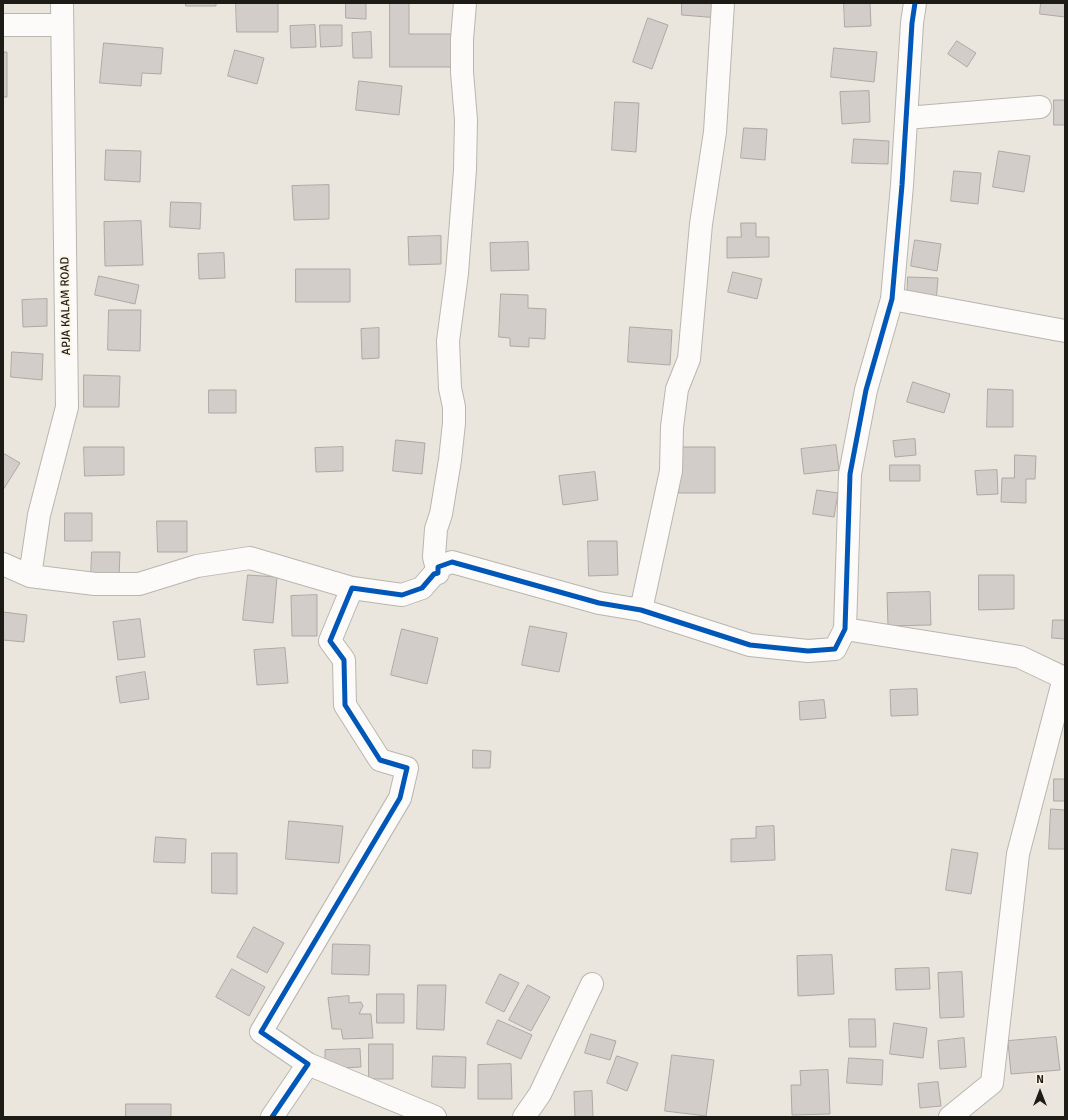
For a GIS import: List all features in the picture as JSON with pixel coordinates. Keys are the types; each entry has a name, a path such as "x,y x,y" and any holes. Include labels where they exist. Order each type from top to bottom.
{"street":[{"name":"APJA KALAM ROAD","path":"30,576 39,515 67,407 62,3"},
{"path":"438,573 434,557 436,529 442,514 454,423 454,407 450,388 448,341 457,273 465,176 466,131 462,72 462,39 465,3"},
{"path":"641,610 671,471 672,427 677,389 689,359 701,224 715,132 723,3"},
{"path":"438,573 438,567 452,562 599,603 641,610 750,645 808,651 836,649 846,629 850,474 866,390 892,299 912,23 915,3"},
{"path":"3,25 62,25"},
{"path":"906,118 1040,107"},
{"path":"892,299 1065,331"},
{"path":"3,564 30,576 95,584 139,584 197,566 250,558 352,588 402,596 422,588 434,574 438,573"},
{"path":"352,588 330,640 344,660 346,705 380,760 407,768 400,798 261,1032 308,1064 435,1117"},
{"path":"846,629 1020,657 1064,678 1018,854 992,1082 950,1117"},
{"path":"524,1117 540,1094 592,984"},
{"path":"272,1117 308,1064"}],"building":[{"path":"186,3 216,3 216,6 186,6"},
{"path":"236,3 278,3 278,32 237,32"},
{"path":"346,3 366,3 366,19 346,18"},
{"path":"390,3 409,3 409,34 455,34 455,67 390,67"},
{"path":"682,3 719,3 719,18 682,15"},
{"path":"844,3 870,3 871,26 845,27"},
{"path":"1041,3 1065,3 1065,17 1040,14"},
{"path":"648,18 668,25 652,69 633,62"},
{"path":"315,25 316,47 291,48 290,26"},
{"path":"320,25 342,25 342,46 321,47"},
{"path":"371,32 372,58 353,58 352,33"},
{"path":"957,41 976,53 967,67 948,54"},
{"path":"104,43 163,48 161,74 142,73 141,86 100,83"},
{"path":"834,48 877,52 874,82 831,77"},
{"path":"235,50 264,58 257,84 228,76"},
{"path":"3,52 7,52 7,97 3,97"},
{"path":"359,81 402,86 399,115 356,110"},
{"path":"869,91 870,122 842,124 840,92"},
{"path":"1054,100 1065,100 1065,125 1054,125"},
{"path":"615,102 639,103 636,152 612,150"},
{"path":"744,128 767,129 765,160 741,158"},
{"path":"854,139 889,141 888,164 852,163"},
{"path":"106,150 141,151 140,182 105,180"},
{"path":"999,151 1030,156 1024,192 993,187"},
{"path":"954,171 981,173 978,204 951,201"},
{"path":"329,185 329,219 294,220 292,186"},
{"path":"171,202 201,203 200,229 170,227"},
{"path":"141,221 143,265 105,266 104,222"},
{"path":"741,223 756,223 756,237 769,237 769,257 727,258 727,237 741,237"},
{"path":"441,236 441,264 409,265 408,237"},
{"path":"915,240 941,244 937,271 911,266"},
{"path":"528,242 529,270 491,271 490,243"},
{"path":"224,253 225,278 199,279 198,254"},
{"path":"296,269 350,269 350,302 296,302"},
{"path":"733,272 762,279 757,299 728,292"},
{"path":"99,276 139,285 135,304 95,295"},
{"path":"908,277 938,278 936,303 907,302"},
{"path":"501,294 528,295 528,308 546,309 545,339 529,338 529,347 510,346 510,338 499,337"},
{"path":"47,299 47,326 23,327 22,300"},
{"path":"109,310 141,310 140,351 108,350"},
{"path":"630,327 672,330 670,365 628,362"},
{"path":"379,328 379,358 362,359 361,329"},
{"path":"12,352 43,354 42,380 11,377"},
{"path":"84,375 120,376 119,407 84,407"},
{"path":"913,382 950,394 944,413 907,402"},
{"path":"988,389 1013,390 1013,427 987,427"},
{"path":"209,390 236,390 236,413 209,413"},
{"path":"915,439 916,455 895,457 893,441"},
{"path":"396,440 425,443 422,474 393,471"},
{"path":"836,445 839,470 804,474 801,449"},
{"path":"84,447 124,447 124,475 85,476"},
{"path":"343,447 343,471 316,472 315,448"},
{"path":"680,447 715,447 715,493 679,493"},
{"path":"3,453 20,463 3,490"},
{"path":"1015,455 1036,456 1035,479 1026,479 1026,503 1001,502 1002,478 1014,478"},
{"path":"890,465 920,465 920,481 890,481"},
{"path":"997,470 998,494 977,495 975,471"},
{"path":"595,472 598,500 563,505 559,476"},
{"path":"817,490 838,493 834,517 813,514"},
{"path":"65,513 92,513 92,541 65,541"},
{"path":"157,521 187,521 187,552 158,552"},
{"path":"588,541 617,541 618,575 589,576"},
{"path":"92,552 120,552 119,577 91,576"},
{"path":"248,575 277,577 273,623 243,620"},
{"path":"979,575 1014,575 1014,609 979,610"},
{"path":"930,592 931,625 888,626 887,593"},
{"path":"317,595 317,636 292,636 291,596"},
{"path":"3,612 27,615 24,642 3,640"},
{"path":"140,619 145,657 118,660 113,622"},
{"path":"1053,620 1065,620 1065,639 1052,638"},
{"path":"530,626 567,633 559,672 522,665"},
{"path":"402,629 438,638 427,684 391,675"},
{"path":"285,648 288,683 257,685 254,650"},
{"path":"145,672 149,699 120,703 116,677"},
{"path":"917,689 918,715 891,716 890,690"},
{"path":"824,700 826,718 800,720 799,702"},
{"path":"473,750 491,751 490,768 473,768"},
{"path":"1054,779 1065,779 1065,801 1054,801"},
{"path":"1051,809 1065,810 1065,849 1049,849"},
{"path":"289,821 343,826 339,863 286,859"},
{"path":"774,826 775,860 731,862 731,839 756,838 756,827"},
{"path":"156,837 186,839 185,863 154,862"},
{"path":"952,849 978,853 971,894 946,890"},
{"path":"212,853 237,853 237,894 212,893"},
{"path":"254,927 284,943 267,973 237,957"},
{"path":"333,944 370,945 369,975 332,974"},
{"path":"832,955 834,994 798,996 797,956"},
{"path":"929,968 930,989 896,990 895,969"},
{"path":"232,969 265,987 249,1016 216,997"},
{"path":"962,972 964,1017 940,1018 938,973"},
{"path":"500,974 519,983 504,1012 486,1003"},
{"path":"418,985 446,985 444,1030 417,1029"},
{"path":"528,985 550,997 531,1031 509,1020"},
{"path":"377,994 404,994 404,1023 377,1023"},
{"path":"349,996 349,1003 361,1002 363,1006 359,1014 371,1014 373,1038 343,1039 341,1029 332,1029 328,998"},
{"path":"849,1019 875,1019 876,1047 850,1047"},
{"path":"498,1020 532,1035 521,1059 487,1044"},
{"path":"894,1023 927,1028 923,1058 890,1054"},
{"path":"591,1034 616,1041 610,1060 585,1053"},
{"path":"1056,1037 1060,1070 1011,1074 1008,1041"},
{"path":"964,1038 966,1067 940,1069 938,1041"},
{"path":"369,1044 393,1044 393,1079 369,1079"},
{"path":"360,1049 361,1067 325,1069 325,1050"},
{"path":"672,1055 714,1060 706,1116 665,1111"},
{"path":"433,1056 466,1057 465,1088 432,1087"},
{"path":"617,1056 638,1063 627,1091 607,1083"},
{"path":"849,1058 883,1060 882,1085 847,1083"},
{"path":"511,1064 512,1099 478,1099 478,1065"},
{"path":"828,1070 830,1114 792,1115 791,1085 801,1085 800,1071"},
{"path":"938,1082 941,1106 920,1108 918,1084"},
{"path":"592,1091 593,1117 575,1117 574,1092"},
{"path":"126,1104 171,1104 171,1117 126,1117"}],"cycle path":[{"path":"272,1117 308,1064 261,1032 400,798 407,768 380,760 345,705 344,660 330,641 352,588 402,595 422,588 434,574 438,573 438,567 452,562 599,603 641,610 750,645 808,651 835,649 845,629 850,474 866,390 892,299 902,185 912,23 915,3"}]}
